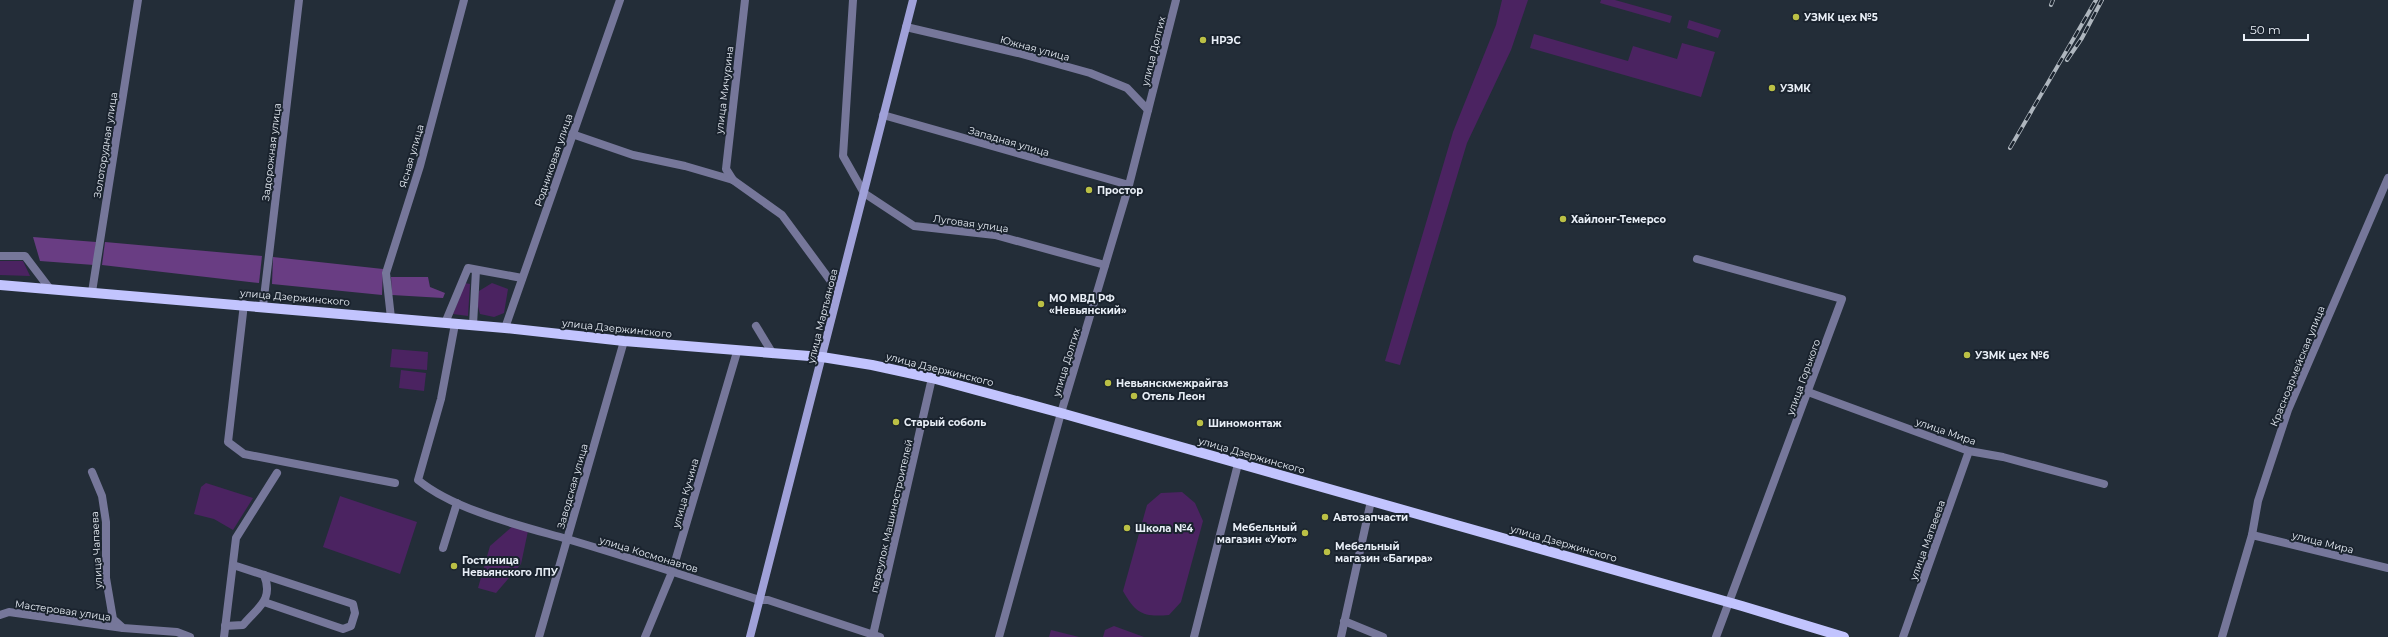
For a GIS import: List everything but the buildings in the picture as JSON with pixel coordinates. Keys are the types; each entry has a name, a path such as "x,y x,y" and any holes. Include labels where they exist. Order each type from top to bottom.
{"main road":[{"name":"улица Мартьянова","path":"750,637 913,0"},
{"name":"улица Дзержинского","path":"0,285 244,304 505,328 737,352 822,357 872,365 932,378 1061,413 1729,602 1844,637"}],"street":[{"name":"Золоторудная улица","path":"92,292 138,0"},
{"name":"Задорожная улица","path":"263,306 299,0"},
{"name":"Ясная улица","path":"391,318 386,273 420,166 464,0"},
{"name":"Родниковая улица","path":"505,328 620,0"},
{"name":"улица Мичурина","path":"733,180 726,169 745,0"},
{"path":"853,0 843,156 864,193"},
{"name":"улица Долгих","path":"999,637 1061,413 1129,185 1176,0"},
{"name":"Южная улица","path":"906,27 1018,53 1090,73 1127,88 1148,110"},
{"name":"Западная улица","path":"883,115 1129,185"},
{"path":"572,134 633,154 686,166 733,180 782,215 838,291"},
{"name":"Красноармейская улица","path":"2222,637 2252,534 2258,501 2288,410 2388,178"},
{"name":"Луговая улица","path":"864,193 914,226 995,235 1105,265"},
{"path":"0,256 25,256 50,289"},
{"name":"улица Горького","path":"1697,259 1842,299 1716,637"},
{"path":"450,323 468,268 522,278"},
{"path":"473,325 476,270"},
{"path":"244,304 228,442 244,454 396,483"},
{"name":"улица Космонавтов","path":"450,323 441,399 418,480 457,503 759,600 768,600 876,636"},
{"path":"756,326 773,354"},
{"name":"Заводская улица","path":"539,637 624,341"},
{"name":"улица Кучина","path":"645,637 672,572 737,352"},
{"name":"переулок Машиностроителей","path":"876,636 932,378"},
{"name":"улица Мира","path":"1808,392 1969,451 2004,457 2104,484"},
{"name":"улица Матвеева","path":"1903,637 1969,451"},
{"path":"1194,637 1238,464"},
{"name":"улица Чапаева","path":"92,472 102,496 104,509 106,578 113,619 123,628"},
{"path":"224,637 236,538 277,473"},
{"path":"1341,637 1371,501"},
{"path":"442,548 457,503"},
{"name":"улица Мира","path":"2252,534 2388,568"},
{"path":"232,565 352,604 355,613 351,626 343,630 264,602"},
{"path":"225,626 243,624 264,602 269,587 264,575"},
{"name":"Мастеровая улица","path":"0,615 9,612 123,628"},
{"path":"1344,621 1383,637"},
{"path":"123,628 177,632 190,637"}],"shaded area":[{"path":"1502,0 1528,0 1511,50 1467,143 1400,365 1385,361 1453,132 1496,25"},
{"path":"1601,0 1615,0 1672,16 1670,23 1600,3"},
{"path":"1689,20 1721,30 1718,38 1687,28"},
{"path":"1534,34 1628,61 1633,46 1677,59 1682,43 1715,52 1701,97 1530,48"},
{"path":"33,237 96,242 94,265 40,261"},
{"path":"105,242 262,256 259,283 102,265"},
{"path":"273,257 383,269 382,295 272,284"},
{"path":"0,261 23,261 30,276 0,275"},
{"path":"391,277 428,277 430,287 445,293 443,298 392,295"},
{"path":"465,283 470,284 468,316 453,314"},
{"path":"492,283 508,289 504,313 494,317 480,314 477,303 479,291"},
{"path":"392,349 428,352 427,370 390,367"},
{"path":"401,370 426,373 424,391 399,388"},
{"path":"206,483 253,498 233,530 214,519 194,514 201,487"},
{"path":"1182,492 1195,503 1203,521 1181,602 1169,615 1146,614 1136,609 1132,605 1123,591 1147,505 1161,493"},
{"path":"340,496 417,522 400,574 323,547"},
{"path":"513,526 528,531 521,564 496,593 478,588 490,546"},
{"path":"1114,626 1144,637 1103,637 1105,630"},
{"path":"1051,630 1079,637 1049,637"}],"railway":[{"path":"2051,5 2053,0"},
{"path":"2010,148 2096,0"},
{"path":"2067,60 2082,38 2102,0"}],"place":[{"name":"УЗМК цех №5","path":"1796,17"},
{"name":"НРЭС","path":"1203,40"},
{"name":"УЗМК","path":"1772,88"},
{"name":"Простор","path":"1089,190"},
{"name":"Хайлонг-Темерсо","path":"1563,219"},
{"name":"МО МВД РФ «Невьянский»","path":"1041,304"},
{"name":"УЗМК цех №6","path":"1967,355"},
{"name":"Невьянскмежрайгаз","path":"1108,383"},
{"name":"Отель Леон","path":"1134,396"},
{"name":"Старый соболь","path":"896,422"},
{"name":"Шиномонтаж","path":"1200,423"},
{"name":"Автозапчасти","path":"1325,517"},
{"name":"Школа №4","path":"1127,528"},
{"name":"Мебельный магазин «Уют»","path":"1305,533"},
{"name":"Мебельный магазин «Багира»","path":"1327,552"},
{"name":"Гостиница Невьянского ЛПУ","path":"454,566"}]}
